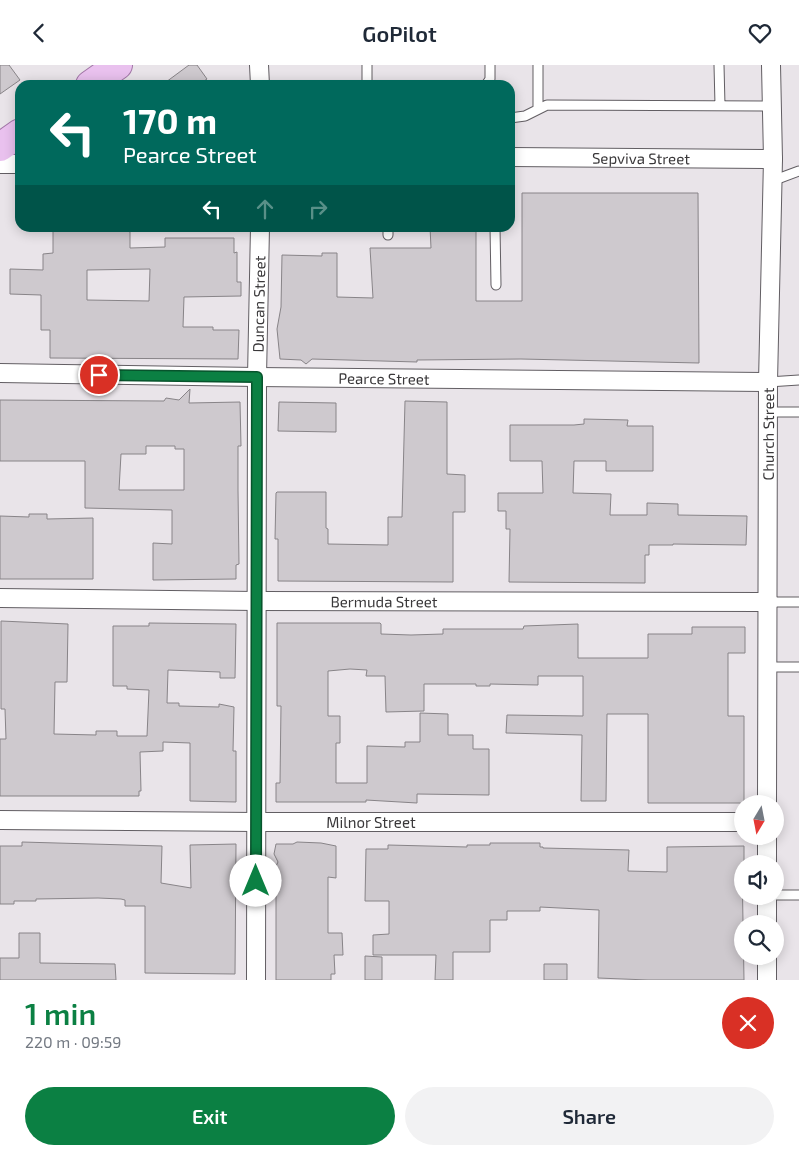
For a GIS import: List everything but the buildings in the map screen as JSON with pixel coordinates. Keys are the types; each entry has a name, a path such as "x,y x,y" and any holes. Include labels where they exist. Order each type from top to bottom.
{"main road":[{"path":"97,80 118,65"},
{"path":"0,147 15,136"}],"street":[{"path":"259,65 260,80"},
{"name":"Church Street","path":"767,795 768,382 772,181 771,65"},
{"name":"Sepviva Street","path":"515,157 772,159"},
{"path":"0,164 15,164"},
{"name":"Duncan Street","path":"256,980 257,377 260,232"},
{"name":"Pearce Street","path":"0,373 768,382"},
{"name":"Bermuda Street","path":"0,598 257,601 769,602"},
{"name":"Milnor Street","path":"0,820 734,822"},
{"path":"767,965 767,980"}],"lane":[{"path":"367,65 367,80"},
{"path":"489,80 490,65"},
{"path":"538,65 538,109"},
{"path":"719,65 720,105"},
{"path":"515,117 525,116 547,105 772,106"},
{"path":"772,181 799,171"},
{"path":"494,232 496,285"},
{"path":"768,382 799,380"},
{"path":"769,412 799,412"},
{"path":"769,602 799,602"},
{"path":"768,667 799,667"},
{"path":"784,895 799,895"}],"route":[{"path":"99,375 257,377 256,881"}]}
